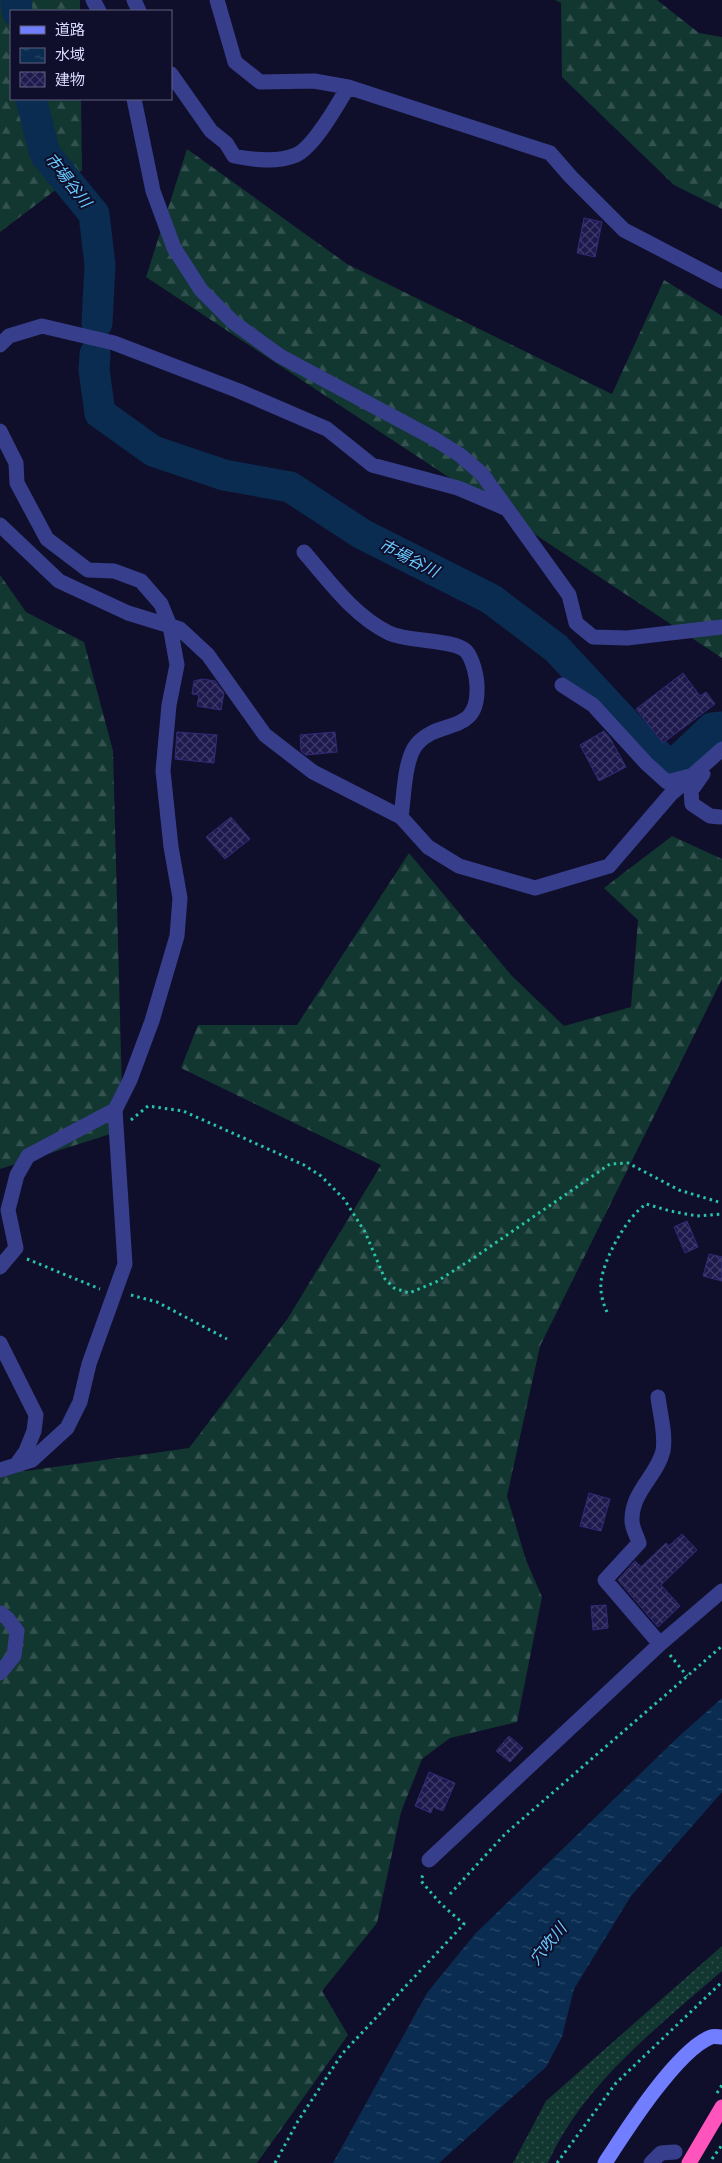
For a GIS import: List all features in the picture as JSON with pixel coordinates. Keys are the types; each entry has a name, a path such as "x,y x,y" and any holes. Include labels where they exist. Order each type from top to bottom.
{"highway":[{"path":"688,2163 722,2107"}],"street":[{"path":"217,0 235,62 260,82 314,80 348,87 550,153 624,230 722,281"},
{"path":"172,75 211,131 226,143 234,156 254,160 271,160 297,155 319,134 348,87"},
{"path":"134,100 152,191 174,248 201,290 233,322 280,356 433,438 482,474 569,595 576,623 594,637 627,638 722,627"},
{"path":"0,345 9,336 42,326 114,343 239,391 327,429 372,465 458,488 505,508"},
{"path":"0,431 16,463 17,483 47,540 88,570 114,571 141,581 161,604 170,626 177,665 170,705 163,771 170,846 180,898 177,936 152,1020 130,1080 116,1110 125,1264 89,1364 80,1402 67,1428 32,1460 0,1470"},
{"path":"0,525 59,581 128,613 186,633 208,655 265,735 313,772 401,817 428,847 459,866 535,888 609,866 670,796 721,750"},
{"path":"304,552 332,585 376,626 391,634 457,646 466,652 477,677 477,697 471,714 459,724 434,731 417,744 410,757 401,817"},
{"path":"562,685 593,705 647,764 667,782 692,776"},
{"path":"720,817 710,816 692,804 691,791 721,750"},
{"path":"0,1267 16,1248 8,1210 18,1175 28,1156 116,1110"},
{"path":"0,1343 36,1415 34,1431 26,1451 16,1465"},
{"path":"658,1397 664,1440 663,1450 659,1462 638,1494 632,1521 639,1543 604,1580 664,1648"},
{"path":"429,1860 664,1648 722,1591"},
{"path":"0,1613 7,1618 17,1631 14,1656 0,1673"},
{"path":"605,2163 668,2072 694,2048 711,2037 722,2037"},
{"path":"651,2163 660,2153 675,2152"}],"path":[{"path":"116,1133 148,1106 183,1111 304,1165 320,1176 344,1200 365,1232 385,1279 394,1288 408,1293 436,1282 475,1258 610,1164 628,1163 678,1190 722,1203"},
{"path":"607,1312 602,1301 601,1283 603,1273 609,1255 636,1211 646,1204 698,1216 722,1214"},
{"path":"12,1253 115,1293 157,1302 227,1340"},
{"path":"450,1894 505,1834 722,1646"},
{"path":"664,1648 688,1676"},
{"path":"275,2163 298,2121 342,2054 464,1924 441,1904 421,1881 429,1860"},
{"path":"557,2163 616,2082 722,1982"},
{"path":"709,2163 722,2145"}],"green space":[{"path":"0,0 80,0 80,10 10,10 10,100 81,100 82,170 0,232"},
{"path":"555,0 657,0 699,33 722,37 722,209 674,185 562,77 561,3"},
{"path":"187,149 347,264 612,394 664,280 722,316 722,658 146,277"},
{"path":"0,575 26,612 84,642 113,751 123,1130 0,1169"},
{"path":"672,836 722,859 722,979 540,1346 507,1496 526,1560 542,1597 517,1722 450,1738 422,1759 401,1812 377,1923 322,1991 348,2035 257,2163 0,2163 0,1469 26,1471 189,1448 288,1318 381,1165 181,1068 198,1025 297,1025 409,853 511,975 564,1026 631,1007 638,920 604,888"},
{"path":"722,1946 722,1971 648,2035 602,2082 581,2107 563,2134 548,2163 513,2163 546,2101"}],"water":[{"name":"穴吹川","path":"722,1698 722,1792 631,1896 574,1989 562,2037 546,2067 439,2163 333,2163 427,1993 475,1934 676,1739"}],"building":[{"path":"584,218 602,222 595,257 577,253"},
{"path":"683,673 700,696 706,692 715,704 663,743 636,709"},
{"path":"202,679 215,681 224,693 221,710 197,706 199,695 192,694 194,681"},
{"path":"604,731 626,767 599,781 580,745"},
{"path":"177,732 217,735 214,763 175,759"},
{"path":"335,732 337,752 306,755 301,751 300,735"},
{"path":"231,817 250,839 225,859 206,837"},
{"path":"687,1221 698,1247 685,1253 674,1227"},
{"path":"709,1254 722,1257 722,1281 703,1276"},
{"path":"589,1493 610,1499 601,1531 580,1526"},
{"path":"682,1534 697,1550 661,1585 680,1606 658,1627 618,1580 635,1561 641,1567 666,1543 669,1546"},
{"path":"606,1605 608,1628 593,1630 591,1606"},
{"path":"509,1736 523,1748 510,1762 496,1751"},
{"path":"429,1772 455,1783 443,1811 433,1807 431,1813 415,1806"}],"waterway":[{"name":"市場谷川","path":"16,0 17,10"},
{"name":"市場谷川","path":"31,100 45,154 94,214 100,265 97,323"},
{"name":"市場谷川","path":"95,354 94,370 100,413 153,451 224,475 290,487 362,534 491,599 556,648 635,733 671,767 712,728 722,727"}]}
